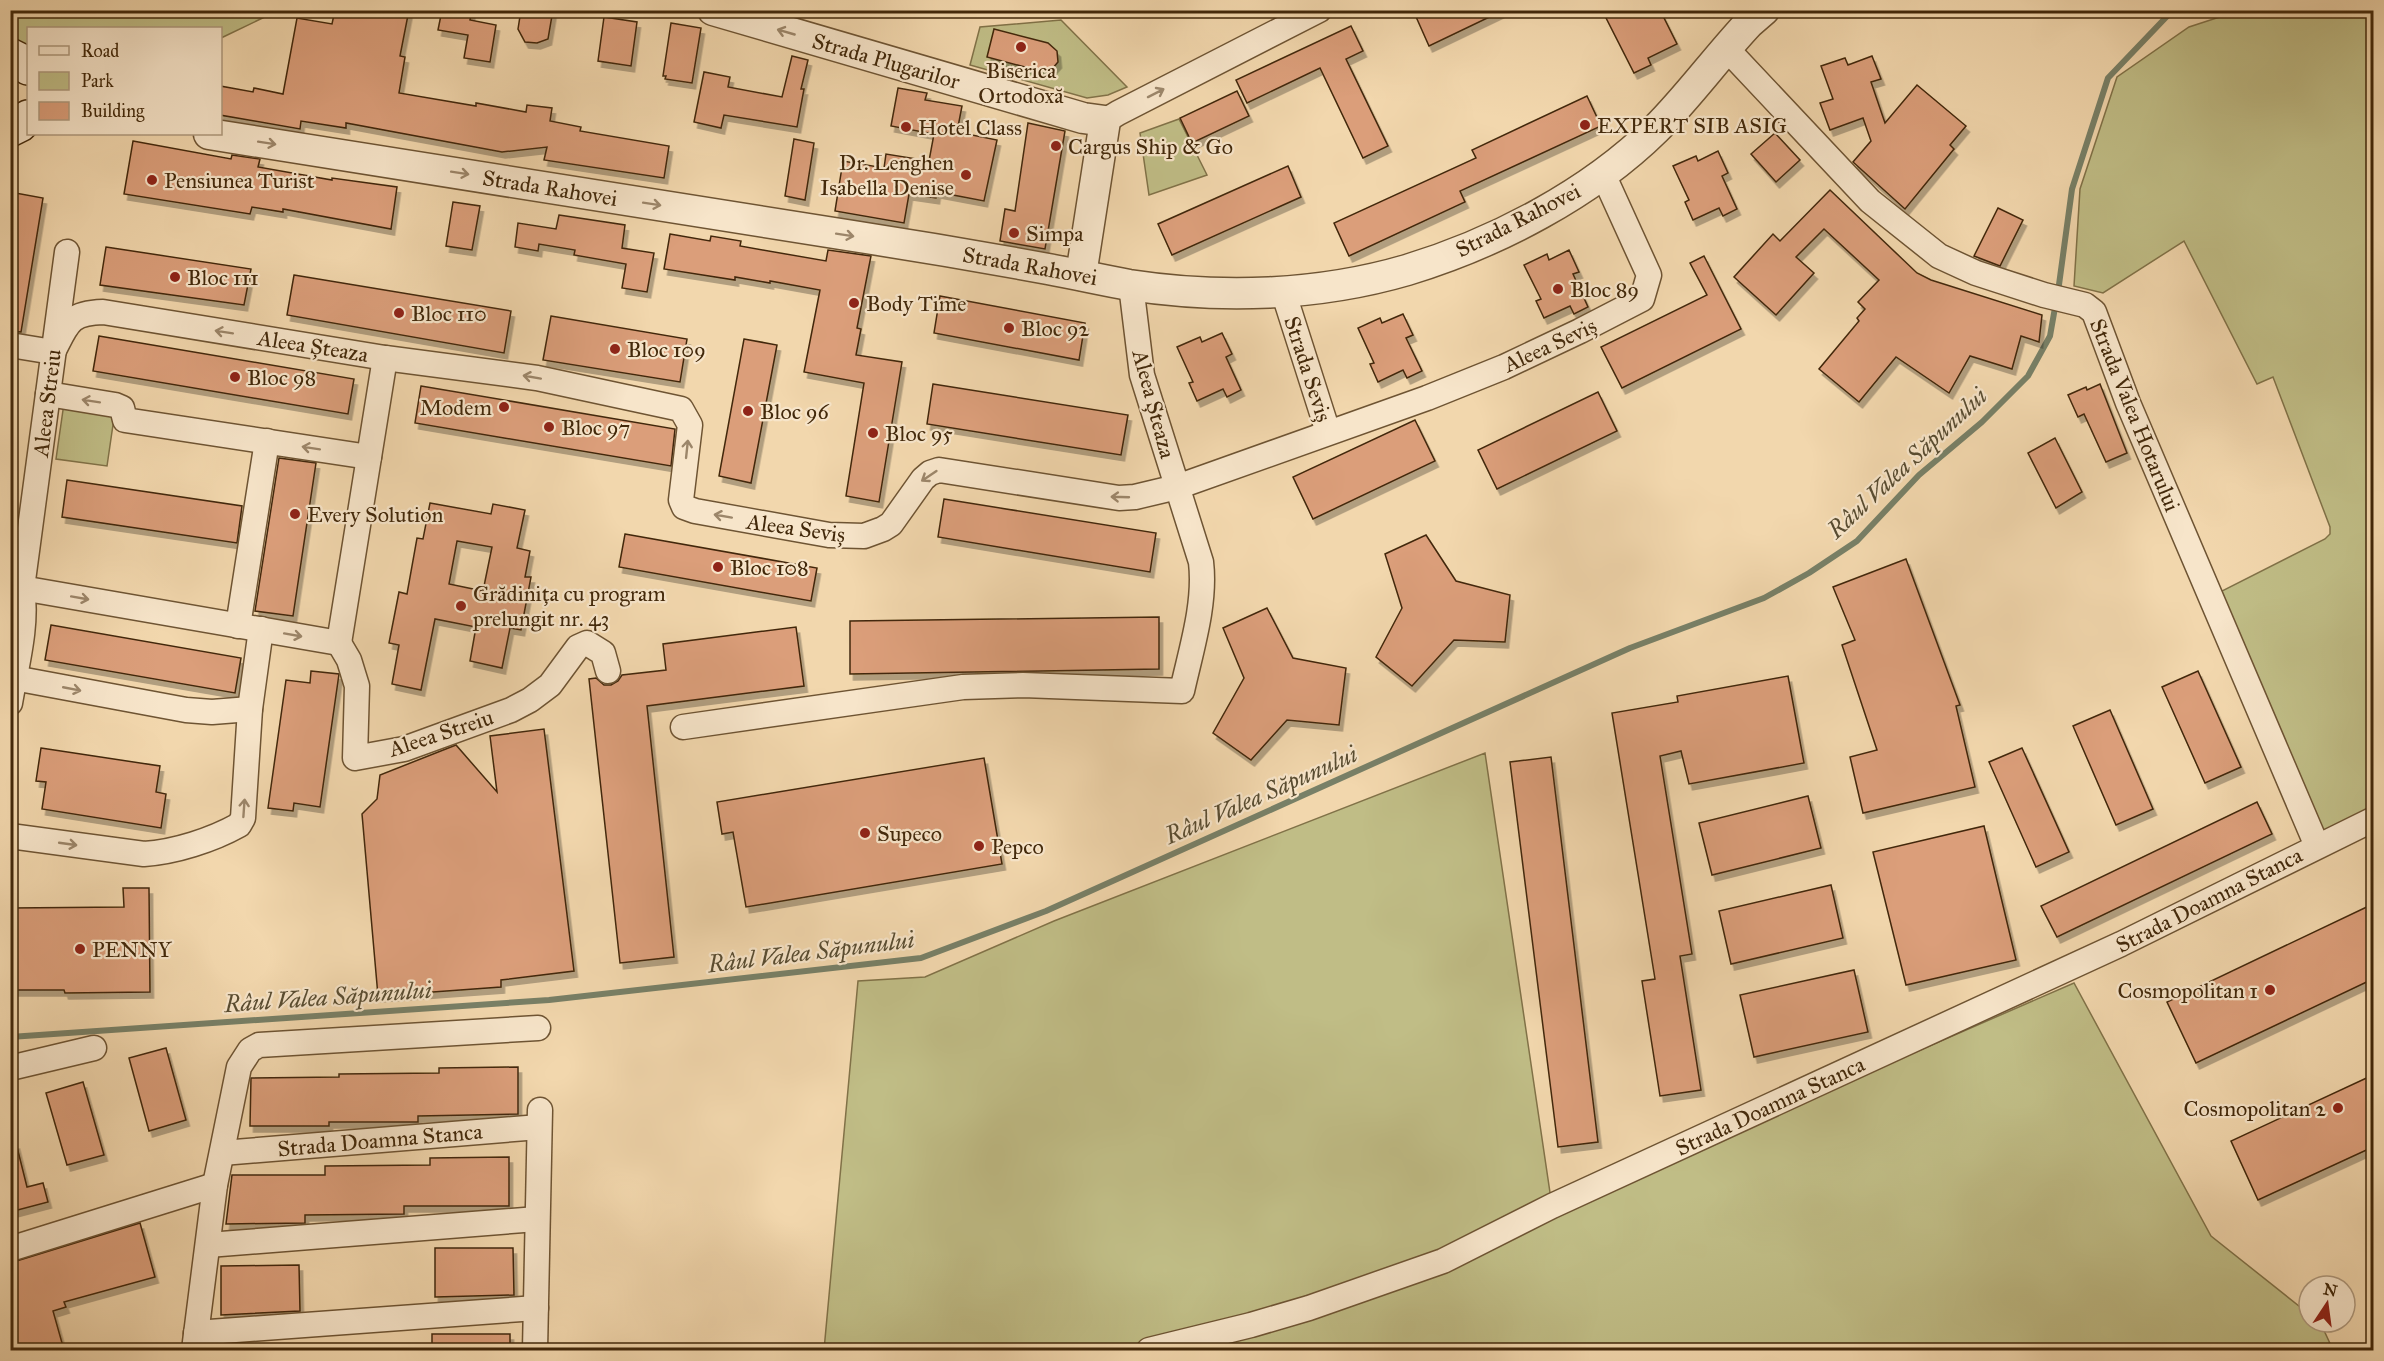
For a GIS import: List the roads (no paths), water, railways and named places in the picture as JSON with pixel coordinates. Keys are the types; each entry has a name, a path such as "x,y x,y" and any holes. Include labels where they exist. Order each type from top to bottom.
{"main road":[{"path":"10,55 22,61 27,67"},
{"path":"10,130 27,118"}],"street":[{"name":"Strada Plugarilor","path":"713,10 1083,118 1105,122"},
{"path":"1081,275 1105,122 1118,113 1319,10"},
{"name":"Strada Rahovei","path":"215,135 885,241 1131,285 1215,293 1284,291 1358,282 1406,270 1450,255 1548,209 1603,174 1660,125 1751,15"},
{"name":"Strada Valea Hotarului","path":"1726,48 1870,201 1939,256 1976,273 2085,305 2094,312 2128,403 2317,846"},
{"name":"Aleea Seviș","path":"1328,432 1427,398 1504,367 1580,332 1642,299 1648,275 1603,174"},
{"name":"Aleea Streiu","path":"10,703 25,603 16,587 48,394 67,252"},
{"name":"Aleea Șteaza","path":"1131,285 1142,375 1177,488"},
{"name":"Strada Seviș","path":"1177,488 1328,432 1284,291"},
{"name":"Aleea Șteaza","path":"53,352 66,327 79,314 103,312 385,358 339,643"},
{"path":"10,345 53,352"},
{"name":"Aleea Seviș","path":"385,358 537,378 681,409 690,425 681,500 684,507 695,511 829,535 864,536 883,529 891,524 923,478 939,470 1119,498 1177,488"},
{"path":"48,394 115,405 122,408 125,420 369,457"},
{"path":"238,626 267,441"},
{"path":"683,727 963,687 1023,686 1182,691 1203,578 1201,562 1177,488"},
{"path":"16,587 339,643"},
{"path":"10,836 144,854 159,853 231,830 239,825 243,818 250,709 261,629"},
{"name":"Aleea Streiu","path":"339,643 349,660 357,686 356,758 404,750 511,710 550,686 578,647 587,643 603,653 608,671"},
{"path":"14,678 186,710 250,709"},
{"name":"Strada Doamna Stanca","path":"1149,1350 1309,1308 1443,1261 1552,1206 2121,944 2373,819"},
{"path":"536,1308 195,1342 207,1245 222,1153 239,1067 250,1050 259,1045 538,1028"},
{"path":"10,1068 94,1048"},
{"name":"Strada Doamna Stanca","path":"222,1153 539,1118 535,1350"},
{"path":"10,1249 216,1185"},
{"path":"207,1245 537,1219"}],"waterway":[{"name":"Râul Valea Săpunului","path":"2058,292 2072,189 2108,78 2173,10"},
{"name":"Râul Valea Săpunului","path":"10,1037 549,1000 921,958 1046,911 1630,648 1764,598 1809,573 1857,541 1919,475 1982,422 2028,376 2050,336 2056,302"}],"place":[{"name":"Biserica Ortodoxă","path":"1021,47"},
{"name":"EXPERT SIB ASIG","path":"1585,125"},
{"name":"Hotel Class","path":"906,127"},
{"name":"Cargus Ship & Go","path":"1056,146"},
{"name":"Dr. Lenghen Isabella Denise","path":"966,175"},
{"name":"Pensiunea Turist","path":"152,180"},
{"name":"Simpa","path":"1014,233"},
{"name":"Bloc 111","path":"175,277"},
{"name":"Bloc 89","path":"1558,289"},
{"name":"Body Time","path":"854,303"},
{"name":"Bloc 110","path":"399,313"},
{"name":"Bloc 92","path":"1009,328"},
{"name":"Bloc 109","path":"615,349"},
{"name":"Bloc 98","path":"235,377"},
{"name":"Modem","path":"504,407"},
{"name":"Bloc 96","path":"748,411"},
{"name":"Bloc 97","path":"549,427"},
{"name":"Bloc 95","path":"873,433"},
{"name":"Every Solution","path":"295,514"},
{"name":"Bloc 108","path":"718,567"},
{"name":"Grădinița cu program prelungit nr. 43","path":"461,606"},
{"name":"Supeco","path":"865,833"},
{"name":"Pepco","path":"979,846"},
{"name":"PENNY","path":"80,949"},
{"name":"Cosmopolitan 1","path":"2270,990"},
{"name":"Cosmopolitan 2","path":"2338,1108"}]}
